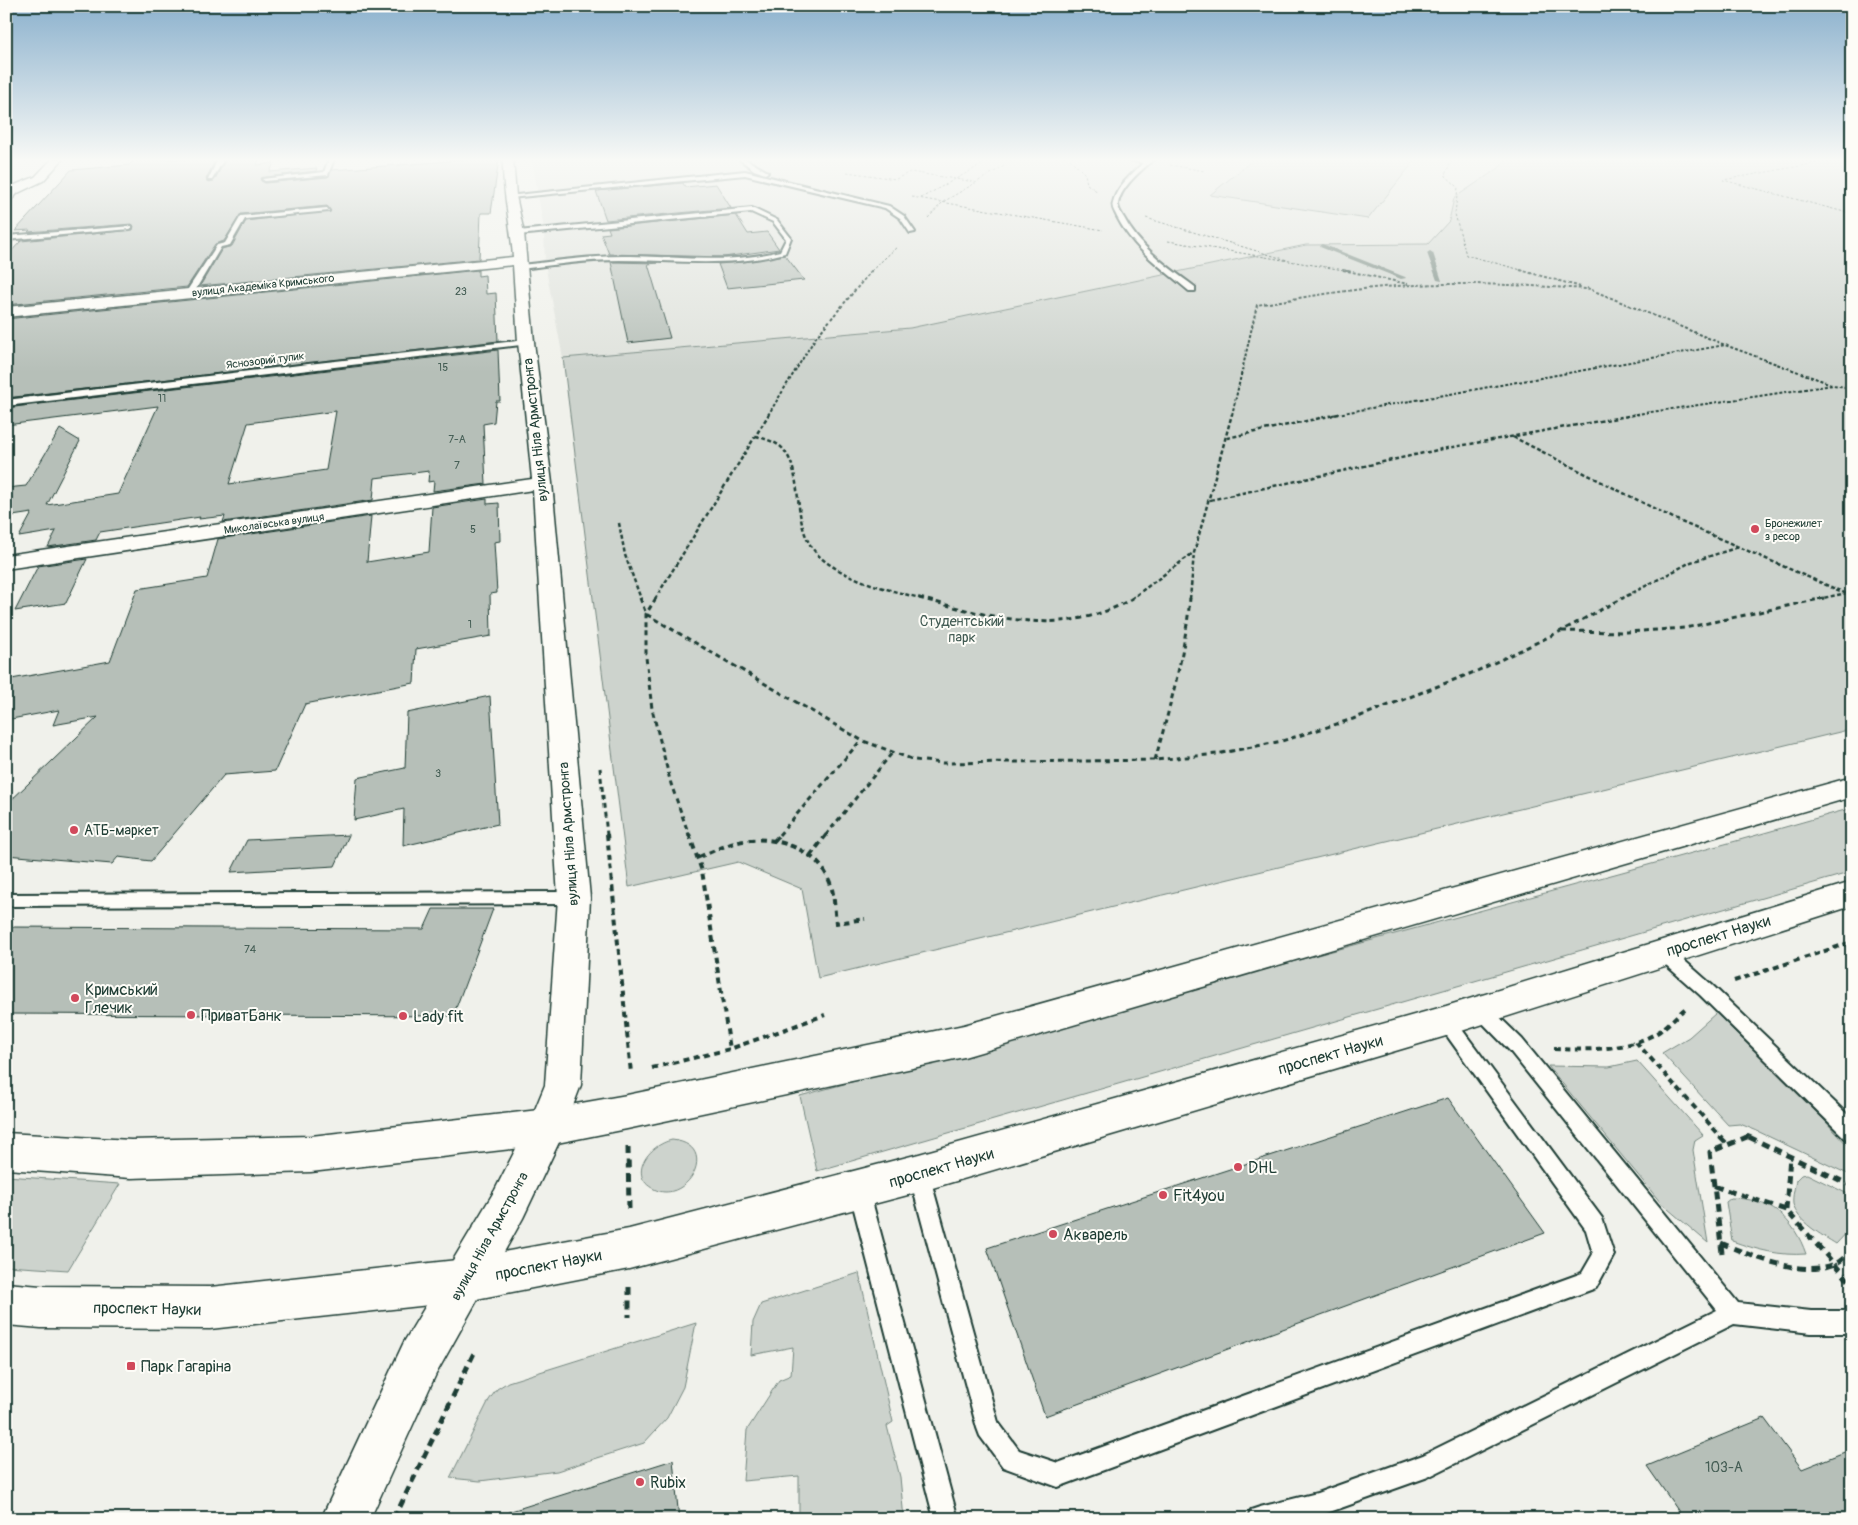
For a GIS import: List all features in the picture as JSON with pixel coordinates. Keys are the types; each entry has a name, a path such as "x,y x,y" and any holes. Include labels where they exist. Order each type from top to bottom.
{"street":[{"name":"вулиця Ніла Армстронга","path":"345,1519 420,1358 509,1204 547,1128 563,1085 574,898 542,484 526,342 518,233"},
{"name":"вулиця Академіка Кримського","path":"6,312 190,292 520,263"},
{"name":"Миколаївська вулиця","path":"6,562 542,484"},
{"path":"6,1151 132,1159 311,1154 547,1128 964,1041 1852,787"},
{"name":"проспект Науки","path":"6,1304 41,1307 210,1308 466,1280 629,1249 859,1190 1446,1021 1852,894"}],"lane":[{"path":"6,238 94,230"},
{"path":"190,292 218,246 228,244 236,230"},
{"path":"518,233 547,230"},
{"path":"520,263 628,258 694,260 759,258 783,252 790,239 783,230"},
{"path":"1128,230 1145,251 1192,289"},
{"name":"Яснозорий тупик","path":"6,403 299,367 526,342"},
{"path":"6,900 574,898"},
{"path":"1663,952 1706,990 1852,1132"},
{"path":"1480,1009 1516,1046 1733,1313"},
{"path":"919,1173 988,1428 1011,1459 1058,1475 1590,1281 1604,1255 1595,1225 1446,1021"},
{"path":"859,1190 946,1519"},
{"path":"1260,1519 1316,1505 1428,1465 1733,1313 1811,1322 1852,1322"}],"path":[{"path":"1186,230 1299,263"},
{"path":"1459,230 1466,255 1588,288 1726,345 1833,385 1852,388"},
{"path":"646,614 816,337 871,272 912,232"},
{"path":"1844,280 1852,275"},
{"path":"1155,760 1174,693 1188,621 1194,553 1227,438 1257,305 1324,294 1393,286 1481,284 1588,288"},
{"path":"1227,438 1332,415 1726,345"},
{"path":"1210,500 1378,461 1678,407 1833,385"},
{"path":"756,436 778,445 789,457 803,529 819,557 836,570 890,589 954,607 1030,622 1067,622 1090,618 1109,612 1128,602 1194,553"},
{"path":"1511,437 1679,521 1847,594"},
{"path":"619,523 625,555 646,614 646,657 652,709 671,784 699,857 730,1049"},
{"path":"646,614 861,740 914,760 943,763 1155,760 1226,752 1282,740 1353,719 1477,672 1561,631 1691,562 1739,547"},
{"path":"1561,631 1627,632 1685,628 1852,592"},
{"path":"774,841 861,740"},
{"path":"810,856 892,753"},
{"path":"699,857 725,846 750,840 774,841 810,856 826,873 833,894 836,923 864,919"},
{"path":"1516,1046 1593,1050 1636,1042 1657,1033 1706,990 1852,942"},
{"path":"1636,1042 1728,1144"},
{"path":"1733,1313 1721,1243 1710,1152 1748,1136 1852,1186"},
{"path":"1786,1210 1790,1156"},
{"path":"1714,1186 1786,1210 1852,1284"},
{"path":"1721,1243 1775,1264 1802,1268 1833,1264 1848,1256 1852,1251"},
{"path":"394,1519 475,1351"}],"shaded area":[{"path":"544,230 1441,230 1428,244 1306,245 910,328 563,358 545,264"}],"green space":[{"name":"Студентський парк","path":"1441,230 1852,230 1852,729 818,978 802,889 738,862 629,887 563,358 910,328 1306,245 1428,244"},
{"path":"1852,808 1852,872 817,1171 800,1096"},
{"path":"1716,1013 1850,1148 1852,1152 1852,1176 1755,1130 1740,1124 1728,1125 1662,1053 1689,1037"},
{"path":"1637,1061 1703,1135 1695,1140 1693,1150 1708,1243 1661,1203 1548,1066 1609,1067"},
{"path":"672,1140 687,1144 695,1152 697,1162 694,1173 687,1182 677,1189 666,1192 654,1189 646,1183 642,1177 642,1169 644,1162 655,1148"},
{"path":"1807,1174 1852,1196 1852,1227 1836,1244 1817,1232 1799,1217 1795,1211 1793,1195 1796,1180 1801,1175"},
{"path":"6,1176 120,1184 68,1270 6,1266"},
{"path":"1731,1198 1757,1202 1769,1206 1779,1213 1795,1230 1806,1254 1769,1252 1732,1241 1726,1202"},
{"path":"859,1273 893,1422 887,1426 900,1477 904,1519 799,1519 799,1476 743,1481 747,1430 779,1380 791,1375 793,1347 751,1355 753,1322 761,1304"},
{"path":"696,1323 683,1387 667,1418 644,1443 557,1471 480,1481 450,1478 489,1400 497,1389 508,1382"}],"building":[{"path":"30,230 52,230 28,232"},
{"path":"131,230 231,230 224,241 215,244 187,287 6,305 6,257 21,241"},
{"path":"241,230 480,230 479,259 200,286 222,249 232,246"},
{"path":"609,230 746,230 748,234 767,232 779,249 724,257 609,254 601,234 610,233"},
{"path":"785,255 804,280 727,288 718,264 744,262"},
{"path":"611,262 658,263 648,264 670,338 628,343"},
{"path":"478,270 478,276 485,275 486,294 496,293 498,341 6,398 6,319"},
{"path":"498,350 500,401 496,401 494,422 483,424 486,484 433,491 434,481 428,482 429,471 375,478 373,500 223,522 225,516 199,519 200,517 100,532 96,540 48,547 56,531 19,537 32,513 6,517 6,488 26,486 60,429 80,441 47,505 118,494 158,406 6,425 6,408","holes":["336,411 326,470 229,484 248,423"]},
{"path":"487,499 487,504 499,503 500,541 494,542 497,593 490,594 491,636 416,649 414,683 305,704 275,771 224,775 151,861 118,857 112,864 6,855 6,805 98,717 53,725 59,710 6,720 6,680 110,661 137,589 207,578 218,539 371,516 367,562 429,552 432,507"},
{"path":"87,559 66,603 15,611 38,566"},
{"path":"490,696 498,824 403,846 404,809 354,820 357,778 405,768 407,713"},
{"path":"349,835 335,866 231,872 247,840"},
{"path":"433,909 493,909 453,1016 6,1014 6,927 424,929"},
{"path":"1448,1098 1545,1233 1045,1416 987,1248"},
{"path":"1764,1418 1802,1469 1852,1449 1852,1519 1684,1519 1647,1466"},
{"name":"Rubix","path":"673,1460 679,1519 509,1519 508,1512"}],"waterway":[{"path":"1322,246 1403,278"},
{"path":"1430,253 1440,280"}],"place":[{"name":"Бронежилет з ресор","path":"1755,529"},
{"name":"АТБ-маркет","path":"74,830"},
{"name":"Кримський Глечик","path":"75,998"},
{"name":"ПриватБанк","path":"191,1015"},
{"name":"Lady fit","path":"403,1016"},
{"name":"DHL","path":"1238,1167"},
{"name":"Fit4you","path":"1163,1195"},
{"name":"Акварель","path":"1053,1234"},
{"name":"Парк Гагаріна","path":"131,1366"},
{"name":"Rubix","path":"640,1482"}]}
